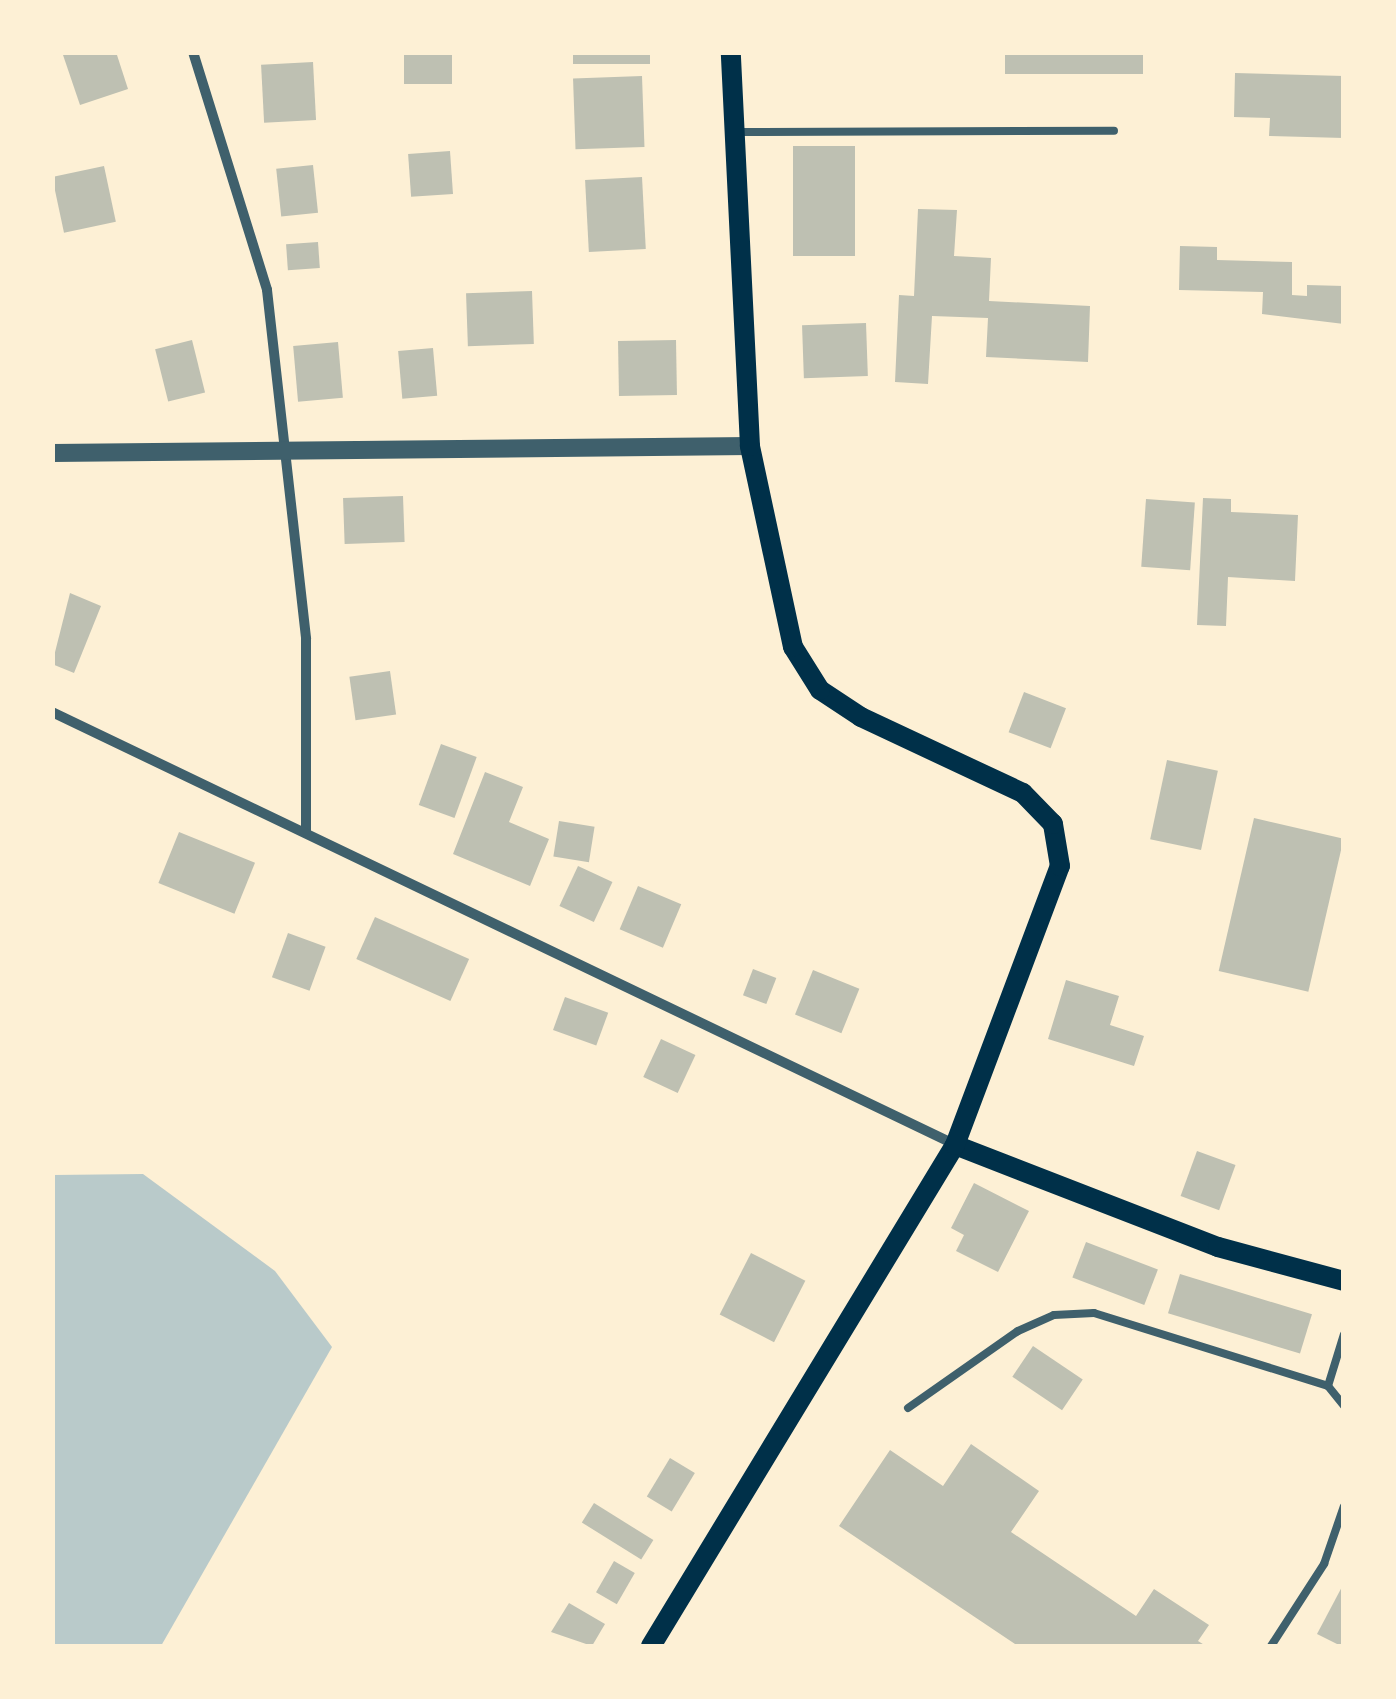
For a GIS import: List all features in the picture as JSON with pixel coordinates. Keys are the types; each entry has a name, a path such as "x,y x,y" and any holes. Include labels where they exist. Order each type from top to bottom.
{"main road":[{"path":"651,1646 955,1145 1050,908 1060,866 1053,824 1023,793 820,690 793,647 772,580 750,446 731,52"},
{"path":"955,1145 1218,1247 1344,1281"}],"street":[{"path":"193,52 267,290 306,639 306,832"},
{"path":"52,453 750,446"},
{"path":"52,712 955,1145"}],"lane":[{"path":"732,132 1114,130"},
{"path":"908,1408 1018,1332 1054,1315 1094,1312 1328,1386 1344,1406"},
{"path":"1328,1386 1344,1334"},
{"path":"1271,1646 1324,1564 1344,1506"}],"shaded area":[{"path":"143,1174 275,1271 332,1347 161,1646 53,1646 53,1175"}],"building":[{"path":"62,52 116,52 128,89 80,105"},
{"path":"404,52 452,52 452,84 404,84"},
{"path":"573,52 650,52 650,64 573,64"},
{"path":"1005,52 1143,52 1143,74 1005,74"},
{"path":"313,62 316,120 264,123 261,65"},
{"path":"1235,73 1344,76 1344,138 1269,136 1270,118 1234,117"},
{"path":"642,76 644,147 576,149 573,78"},
{"path":"793,146 855,146 855,256 793,256"},
{"path":"450,151 453,194 411,197 408,154"},
{"path":"313,165 318,213 281,217 276,169"},
{"path":"104,166 116,222 64,233 52,177"},
{"path":"642,177 646,249 589,252 585,180"},
{"path":"918,209 957,210 954,256 991,258 989,301 1090,306 1088,362 986,357 988,318 932,316 928,384 895,382 899,295 914,296"},
{"path":"318,242 320,268 288,270 286,244"},
{"path":"1180,246 1217,247 1217,260 1292,262 1292,295 1307,296 1307,285 1344,286 1344,324 1262,314 1263,292 1179,290"},
{"path":"532,291 534,344 468,346 466,293"},
{"path":"866,323 868,376 804,378 802,325"},
{"path":"192,340 205,392 168,402 155,349"},
{"path":"676,340 677,395 619,396 618,341"},
{"path":"338,342 343,398 298,402 293,346"},
{"path":"433,348 437,396 402,399 398,351"},
{"path":"403,496 405,542 345,544 343,498"},
{"path":"1203,498 1231,499 1231,512 1298,515 1295,581 1228,577 1226,626 1197,625"},
{"path":"1146,499 1195,502 1190,570 1141,567"},
{"path":"70,593 101,606 74,673 52,664"},
{"path":"390,671 396,715 356,720 349,677"},
{"path":"1024,692 1066,708 1051,748 1009,732"},
{"path":"441,744 477,757 454,818 419,805"},
{"path":"1167,760 1218,771 1201,850 1150,839"},
{"path":"485,772 523,787 509,822 549,839 530,886 453,854"},
{"path":"1254,818 1344,839 1308,992 1219,971"},
{"path":"559,821 595,827 589,862 553,857"},
{"path":"179,832 255,863 234,914 158,883"},
{"path":"578,866 612,882 594,922 559,906"},
{"path":"638,886 681,904 663,948 620,929"},
{"path":"375,917 469,959 450,1001 356,959"},
{"path":"288,933 326,947 310,991 272,977"},
{"path":"753,969 776,978 766,1004 743,995"},
{"path":"813,970 859,989 841,1033 795,1015"},
{"path":"1066,980 1119,996 1110,1025 1144,1036 1134,1066 1048,1039"},
{"path":"565,997 608,1013 596,1046 553,1030"},
{"path":"661,1039 695,1055 678,1093 643,1077"},
{"path":"1197,1151 1236,1165 1219,1210 1181,1196"},
{"path":"974,1183 1029,1211 998,1272 956,1251 964,1235 951,1228"},
{"path":"1086,1242 1158,1270 1144,1305 1072,1277"},
{"path":"751,1253 805,1281 774,1342 720,1314"},
{"path":"1180,1274 1312,1314 1300,1354 1168,1313"},
{"path":"1033,1346 1083,1380 1062,1410 1012,1377"},
{"path":"971,1444 1039,1491 1011,1532 1136,1616 1154,1589 1209,1625 1198,1641 1206,1646 1018,1646 839,1526 890,1450 943,1486"},
{"path":"670,1458 695,1473 672,1512 647,1497"},
{"path":"594,1503 653,1540 641,1560 582,1523"},
{"path":"614,1561 635,1573 617,1604 596,1592"},
{"path":"1344,1583 1344,1646 1341,1646 1317,1634"},
{"path":"569,1603 605,1624 592,1646 551,1632"}]}
